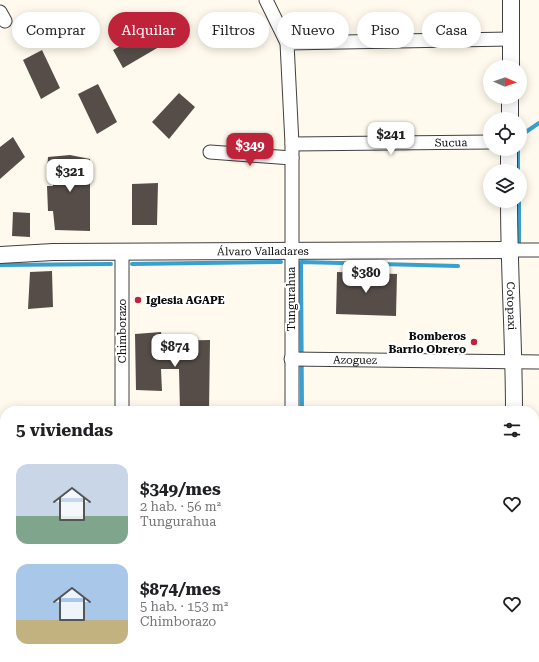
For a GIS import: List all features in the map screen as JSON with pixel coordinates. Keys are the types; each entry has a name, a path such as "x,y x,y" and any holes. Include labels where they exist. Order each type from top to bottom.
{"street":[{"name":"Tungurahua","path":"266,0 277,23"},
{"path":"511,0 511,60"},
{"path":"349,42 511,39"},
{"name":"Tungurahua","path":"287,48 292,144 292,406"},
{"name":"Sucua","path":"292,144 483,142"},
{"path":"210,152 292,158"},
{"name":"Cotopaxi","path":"510,208 516,250 514,406"},
{"path":"516,250 539,250"},
{"name":"Álvaro Valladares","path":"0,255 122,252 516,250"},
{"name":"Chimborazo","path":"122,252 122,406"},
{"name":"Azoguez","path":"292,359 539,362"}],"building":[{"path":"116,48 157,48 123,68 113,50"},
{"path":"42,50 60,88 41,99 23,60"},
{"path":"98,84 117,122 97,134 78,94"},
{"path":"179,93 195,107 169,139 152,122"},
{"path":"13,137 25,157 0,179 0,147"},
{"path":"70,155 90,159 90,231 55,230 53,211 48,211 47,186 53,186 53,177 68,177 69,170 47,170 48,157"},
{"path":"158,183 157,225 132,225 132,184"},
{"path":"13,212 30,213 30,237 12,236"},
{"path":"52,271 53,307 28,309 30,272"},
{"path":"337,272 397,274 396,316 336,314"},
{"path":"161,332 162,341 210,340 209,406 180,406 179,369 161,369 162,391 136,390 135,334"}],"waterway":[{"path":"527,131 539,123"},
{"path":"518,156 518,164"},
{"path":"519,208 519,249"},
{"path":"132,264 281,262"},
{"path":"302,406 301,262 458,266"},
{"path":"0,265 111,264"}],"place":[{"name":"Iglesia AGAPE","path":"138,300"},
{"name":"Bomberos Barrio Obrero","path":"474,342"}]}
